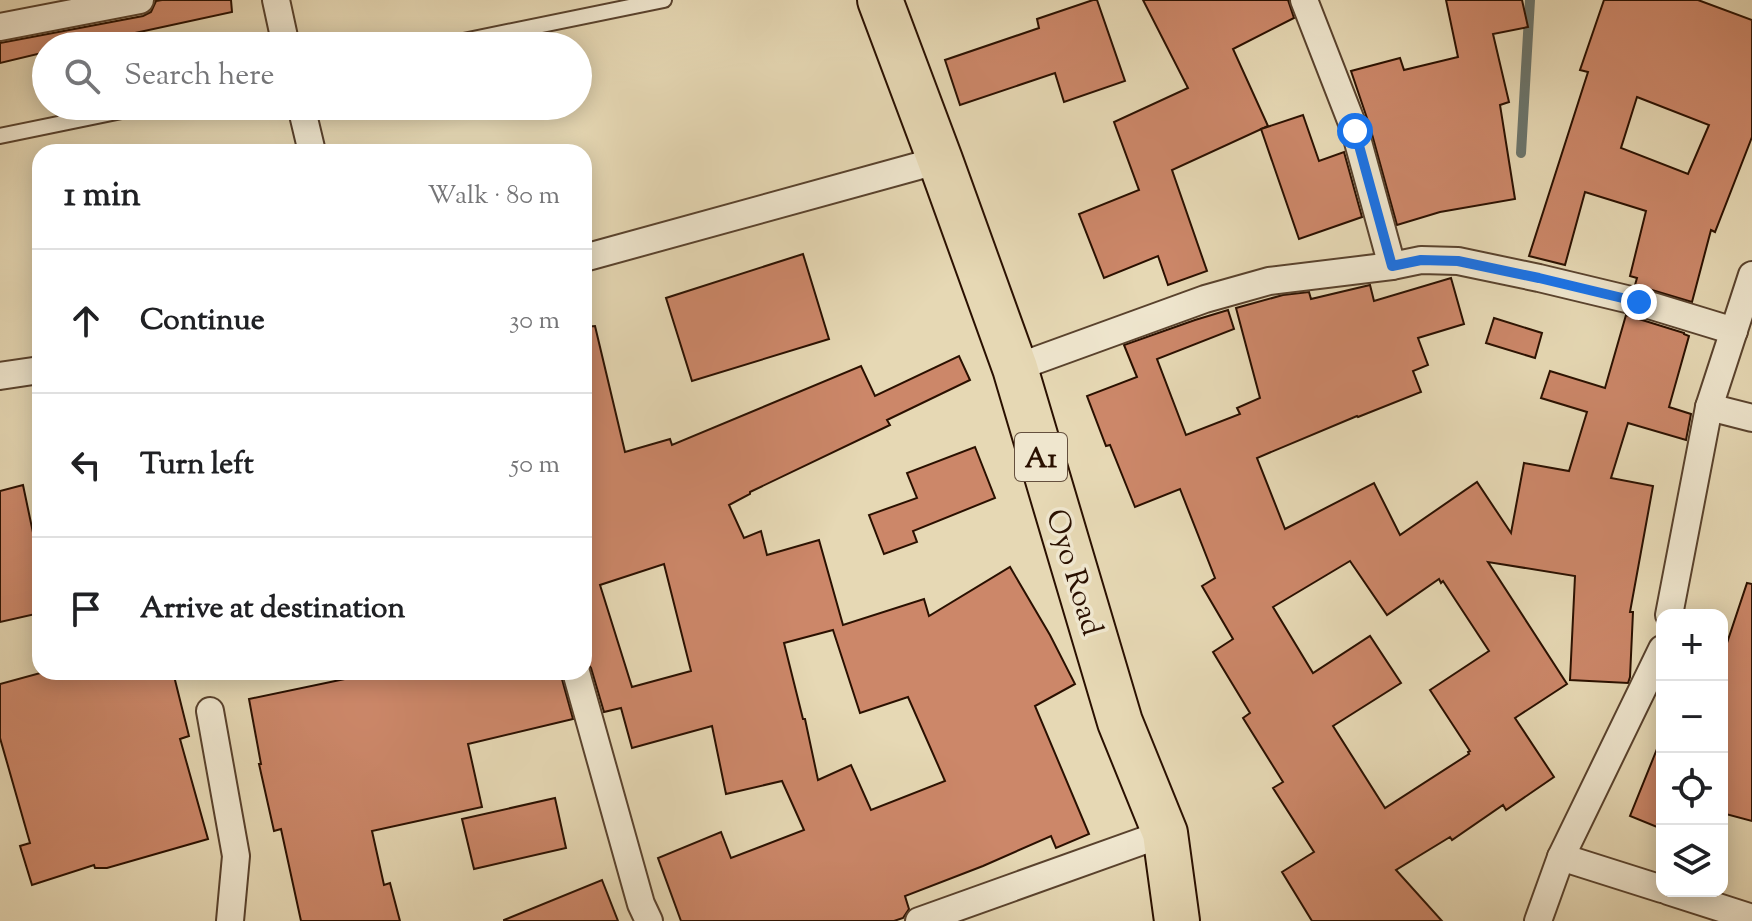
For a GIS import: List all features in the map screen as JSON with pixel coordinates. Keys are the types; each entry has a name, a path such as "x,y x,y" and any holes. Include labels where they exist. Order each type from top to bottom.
{"highway":[{"name":"Oyo Road","path":"880,0 1015,368 1120,722 1165,833 1177,921"}],"street":[{"path":"0,27 140,0"},
{"path":"276,0 283,32"},
{"path":"1304,0 1355,131 1392,266"},
{"path":"304,120 310,144"},
{"path":"592,256 940,160"},
{"path":"1015,368 1205,299 1269,281 1421,260 1458,261 1539,278 1639,302 1734,331"},
{"path":"1670,609 1709,407 1752,275"},
{"path":"0,376 32,371"},
{"path":"1709,407 1752,418"},
{"path":"1538,921 1561,857 1656,661"},
{"path":"578,680 641,904 649,921"},
{"path":"210,711 236,856 230,921"},
{"path":"919,921 1165,833"},
{"path":"1561,857 1656,887"},
{"path":"1687,897 1752,918"}],"lane":[{"path":"507,32 664,0"},
{"path":"0,136 78,120"}],"building":[{"path":"231,0 232,12 140,32 58,32 143,16 151,12 156,1"},
{"path":"1097,0 1125,81 1064,102 1055,73 960,105 945,60 1039,28 1037,19"},
{"path":"1143,0 1288,0 1294,18 1233,49 1268,126 1172,170 1207,271 1168,285 1158,256 1104,278 1079,214 1139,190 1114,122 1188,88"},
{"path":"1446,0 1522,0 1528,27 1493,34 1509,102 1500,105 1515,199 1440,212 1397,225 1351,71 1400,58 1404,70 1458,57"},
{"path":"1604,0 1698,0 1752,20 1752,137 1715,232 1711,230 1692,302 1635,285 1637,278 1630,276 1646,211 1585,192 1565,265 1529,256 1588,72 1580,70","holes":["1637,97 1709,125 1688,174 1621,148"]},
{"path":"32,37 32,55 0,63 0,43"},
{"path":"1303,115 1319,161 1344,152 1362,217 1299,239 1261,129"},
{"path":"803,254 829,339 692,381 666,298"},
{"path":"1451,278 1464,324 1418,338 1428,365 1413,371 1421,392 1257,458 1285,529 1374,483 1400,535 1477,482 1511,533 1524,463 1569,471 1587,412 1541,398 1550,371 1605,388 1626,315 1689,336 1669,407 1691,414 1686,440 1628,423 1611,478 1653,486 1630,612 1633,612 1628,683 1570,680 1575,576 1488,562 1567,684 1515,718 1554,777 1506,810 1503,805 1452,840 1450,837 1396,870 1442,921 1312,921 1282,872 1314,852 1273,788 1283,782 1243,718 1250,713 1213,652 1233,639 1202,586 1215,578 1180,489 1135,507 1110,445 1106,446 1087,396 1137,377 1124,345 1228,310 1234,329 1157,359 1186,435 1240,414 1237,408 1260,398 1236,308 1283,295 1309,292 1311,299 1370,285 1374,301","holes":["1350,561 1387,615 1439,579 1489,651 1430,690 1470,751 1469,754 1385,808 1333,726 1401,683 1370,636 1313,673 1273,607"]},
{"path":"1494,318 1542,333 1535,358 1486,343"},
{"path":"592,326 595,326 625,452 670,439 672,445 861,366 875,396 959,356 970,380 887,420 890,425 729,505 744,538 761,531 767,555 819,540 843,625 924,599 929,616 1010,567 1075,684 1035,706 1089,834 1056,848 1051,836 905,896 909,909 903,918 894,921 681,921 658,858 721,832 731,858 804,830 782,781 726,794 712,726 632,748 621,708 604,712 592,671","holes":["664,564 691,671 632,687 600,585","833,630 860,713 908,697 945,781 871,810 851,765 818,780 784,643"]},
{"path":"975,447 995,498 913,531 917,542 884,554 869,515 917,498 907,473"},
{"path":"23,485 32,528 32,615 0,622 0,491"},
{"path":"1747,583 1752,584 1752,821 1728,815 1728,640"},
{"path":"32,675 32,680 175,680 189,736 180,739 208,839 107,868 95,868 94,865 32,885 20,846 30,843 0,738 0,684"},
{"path":"340,680 562,680 573,719 468,744 482,807 372,831 384,885 390,883 400,921 301,921 281,829 274,831 249,699"},
{"path":"1656,751 1656,827 1630,816"},
{"path":"555,798 566,848 474,869 462,819"},
{"path":"602,880 618,921 504,921 504,920"}],"waterway":[{"path":"1521,153 1530,0"}],"route":[{"path":"1355,131 1392,266 1421,260 1458,261 1639,302"}]}
